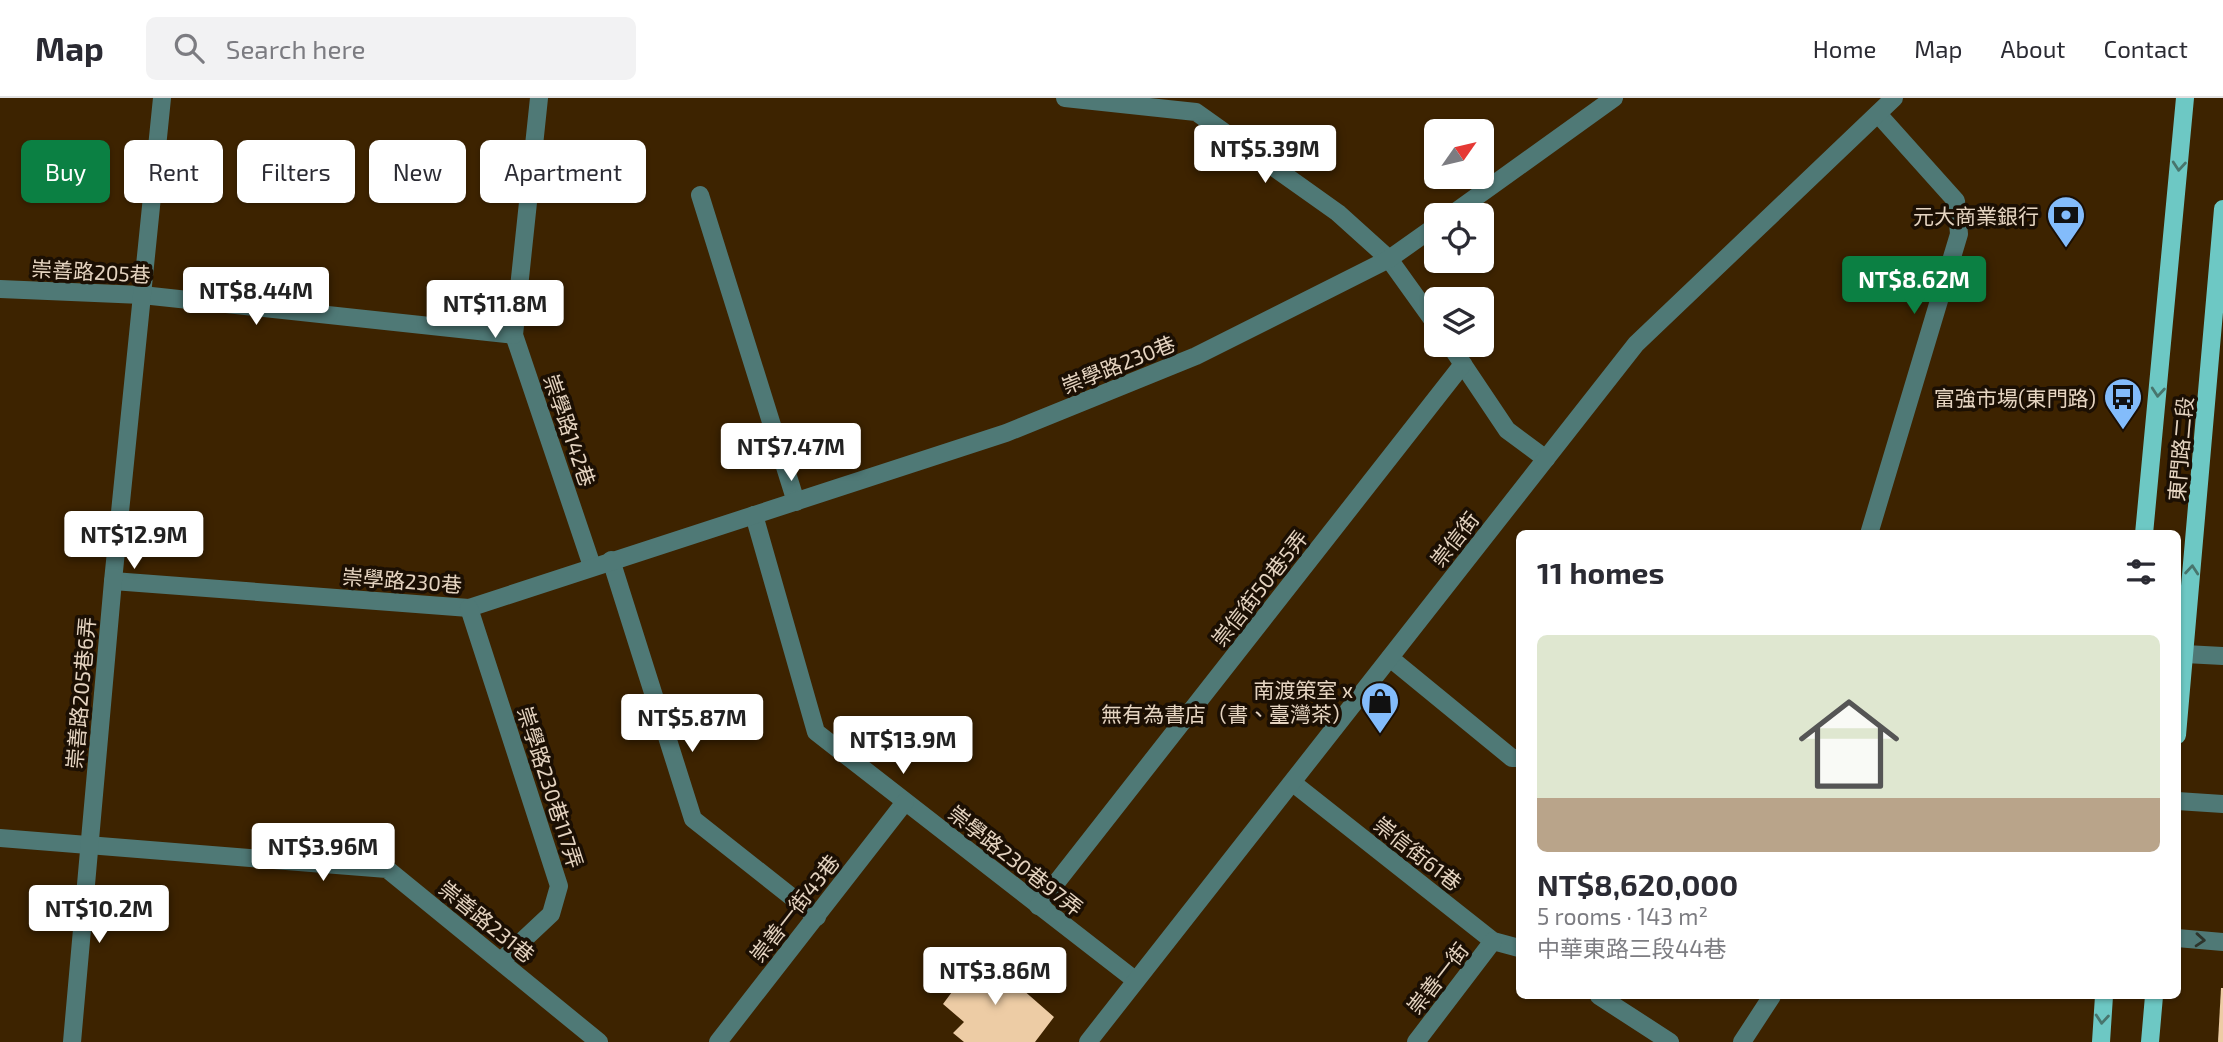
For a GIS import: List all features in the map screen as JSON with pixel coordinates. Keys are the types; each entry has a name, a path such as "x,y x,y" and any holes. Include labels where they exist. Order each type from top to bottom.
{"main road":[{"name":"東門路二段","path":"2144,530 2185,98"},
{"name":"東門路二段","path":"2181,695 2223,208"},
{"path":"2101,1042 2104,999"},
{"path":"2150,1042 2154,999"}],"street":[{"name":"崇善路205巷6弄","path":"72,1042 113,581 162,98"},
{"name":"崇學路142巷","path":"539,98 514,335 592,566"},
{"path":"1065,98 1197,105 1338,213 1389,259 1424,308"},
{"path":"1468,203 1614,98"},
{"name":"崇信街","path":"1088,1042 1636,344 1894,98"},
{"path":"1870,530 1959,234 1956,201 1878,114"},
{"path":"700,195 796,502"},
{"name":"崇學路230巷","path":"113,581 469,608 1006,433 1196,356 1389,259 1424,234"},
{"name":"崇善路205巷","path":"0,289 142,295 514,335"},
{"path":"1458,357 1507,430 1546,459"},
{"name":"崇信街50巷5弄","path":"1038,906 1463,364"},
{"name":"崇學路230巷97弄","path":"754,515 816,732 1135,980"},
{"path":"611,560 693,819 817,917"},
{"name":"崇學路230巷117弄","path":"469,608 559,886 551,914 501,961"},
{"path":"2185,654 2223,656"},
{"path":"1391,658 1512,758 1516,758"},
{"name":"崇信街61巷","path":"1293,783 1493,942 1516,947"},
{"path":"2181,801 2223,804"},
{"name":"崇善一街43巷","path":"718,1042 905,802"},
{"name":"崇善路231巷","path":"0,838 387,869 599,1042"},
{"path":"2181,938 2223,942"},
{"name":"崇善一街","path":"1416,1042 1493,942"},
{"path":"1604,999 1670,1042"},
{"path":"1742,1042 1770,999"}],"building":[{"path":"981,953 1054,1017 1035,1042 964,1042 953,1033 964,1022 943,1004"},
{"path":"2221,988 2223,1042 2218,1042"}],"place":[{"name":"元大商業銀行","path":"2066,249"},
{"name":"富強市場(東門路)","path":"2123,431"},
{"name":"南渡策室 x 無有為書店（書、臺灣茶）","path":"1380,735"}]}
